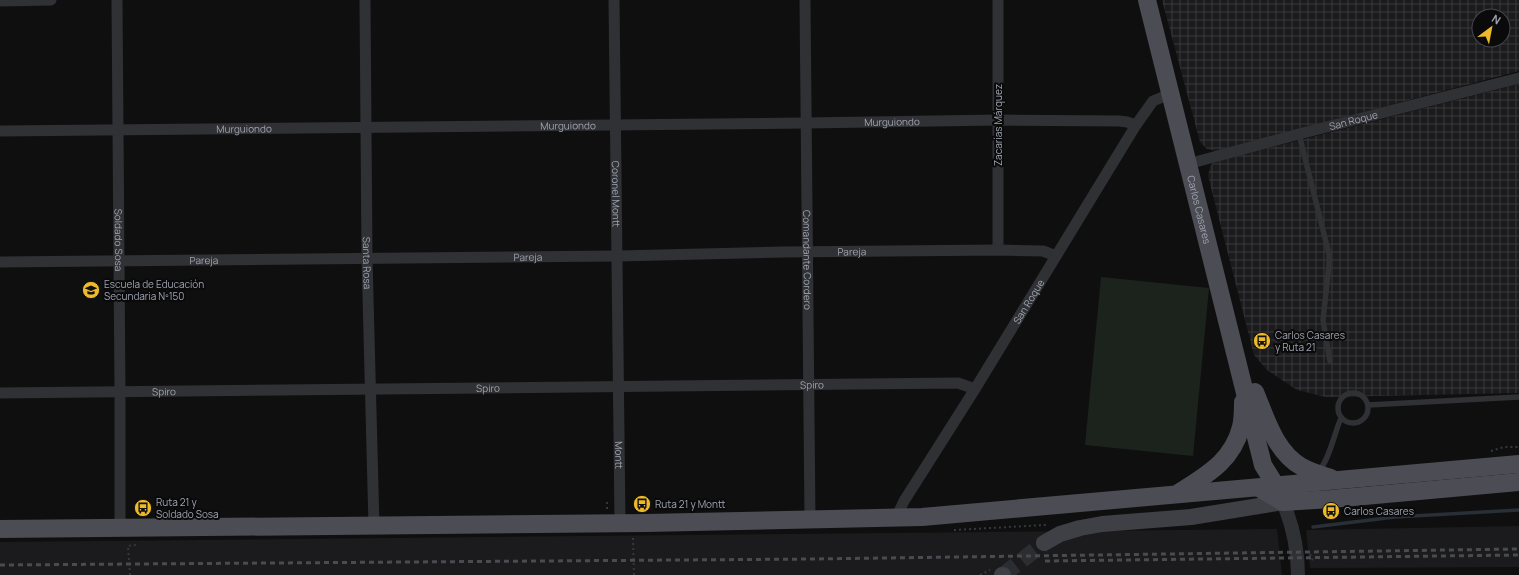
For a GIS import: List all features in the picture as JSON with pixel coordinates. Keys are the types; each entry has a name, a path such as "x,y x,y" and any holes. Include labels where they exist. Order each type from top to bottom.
{"main road":[{"name":"Carlos Casares","path":"1147,0 1170,94 1193,162"},
{"name":"Carlos Casares","path":"1157,0 1193,162 1250,391 1273,460 1273,492"},
{"path":"1250,391 1282,450 1300,466 1316,474 1340,480"},
{"path":"1175,496 1216,468 1229,453 1235,444 1250,391"},
{"path":"1045,536 1102,524 1191,517 1273,492 1340,480 1519,464"},
{"path":"0,529 620,523 896,518 1000,512 1175,496 1273,492 1331,499 1519,482"}],"street":[{"path":"0,1 51,0"},
{"name":"Soldado Sosa","path":"117,0 120,528"},
{"name":"Santa Rosa","path":"365,0 367,258 374,526"},
{"name":"Coronel Montt","path":"614,0 619,387"},
{"name":"Comandante Cordero","path":"805,0 810,520"},
{"name":"Zacarías Márquez","path":"998,0 998,250"},
{"name":"San Roque","path":"1193,162 1519,78"},
{"name":"San Roque","path":"896,518 904,501 975,389 1136,125 1154,102 1170,94"},
{"name":"Murguiondo","path":"0,132 998,120 1119,121 1136,125"},
{"name":"Pareja","path":"0,262 618,256 998,250 1043,251 1056,256"},
{"name":"Spiro","path":"0,393 958,383 975,389"},
{"name":"Montt","path":"619,387 620,523"},
{"name":"Carlos Casares","path":"1273,492 1291,521 1298,552 1298,575"}],"lane":[{"path":"1299,134 1329,254 1323,320 1330,361"},
{"path":"1355,392 1364,396 1368,404 1367,415 1360,422 1350,423 1341,418 1337,410 1339,400 1345,394 1355,392"},
{"path":"1368,404 1519,397"},
{"path":"1316,474 1326,462 1341,418"}],"path":[{"path":"970,530 1045,525 1045,536"},
{"path":"1309,551 1313,561"}],"shaded area":[{"path":"1162,0 1519,0 1519,71 1216,151 1207,149 1200,142"},
{"path":"1519,84 1519,393 1326,397 1297,390 1267,370 1254,355 1208,176 1210,166 1214,162"},
{"path":"1101,277 1209,288 1193,456 1085,445"},
{"path":"1519,526 1519,567 1310,568 1306,530"},
{"path":"1277,529 1282,575 0,575 0,542"}],"waterway":[{"path":"1313,527 1395,517 1519,510"}],"tunnel":[{"path":"1003,575 1044,543"}],"railway":[{"path":"0,565 814,559 1519,549"},
{"path":"1045,561 1519,555"}],"place":[{"name":"Escuela de Educación Secundaria Nº150","path":"91,290"},
{"name":"Carlos Casares y Ruta 21","path":"1262,341"},
{"name":"Ruta 21 y Montt","path":"642,504"},
{"name":"Ruta 21 y Soldado Sosa","path":"143,508"},
{"name":"Carlos Casares","path":"1331,511"}]}
